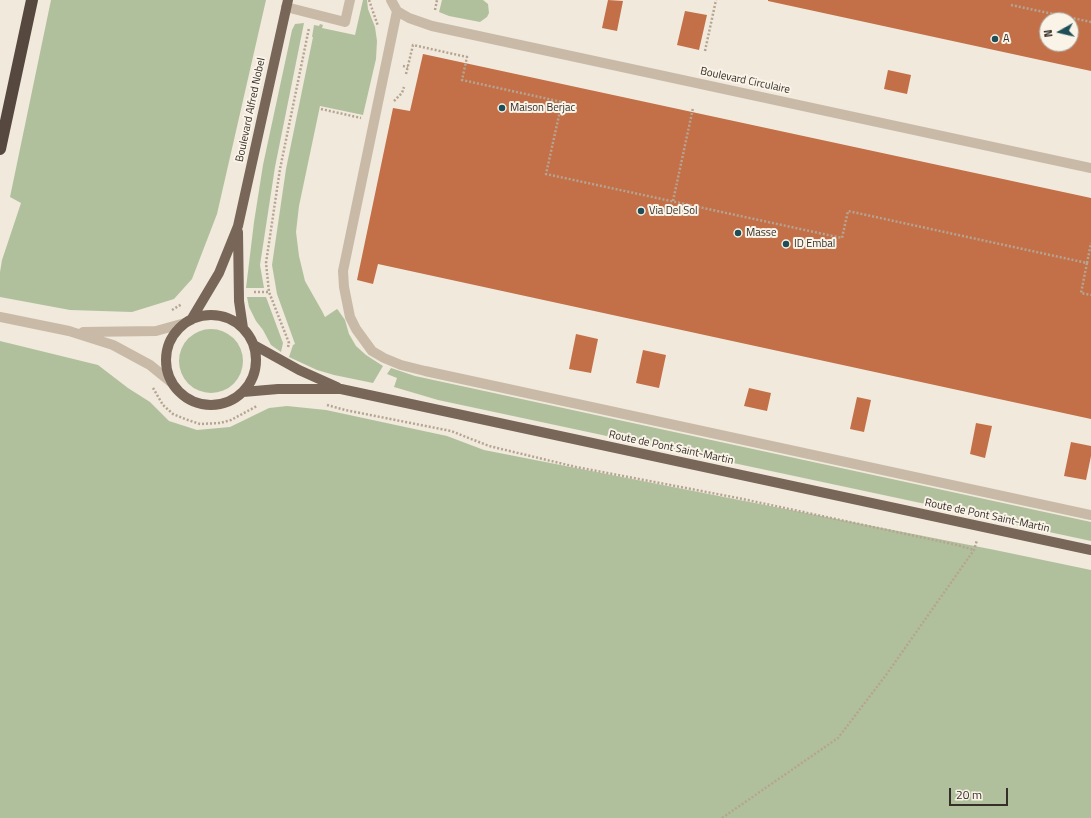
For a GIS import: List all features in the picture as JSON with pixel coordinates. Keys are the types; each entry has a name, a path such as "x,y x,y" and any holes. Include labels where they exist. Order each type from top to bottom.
{"highway":[{"path":"0,149 32,0"}],"main road":[{"name":"Boulevard Alfred Nobel","path":"188,321 219,273 238,226 287,3"},
{"name":"Boulevard Alfred Nobel","path":"238,226 239,301 243,328"},
{"path":"204,316 224,317 243,328 254,345 256,357 255,370 249,386 243,392 227,403 216,406 192,402 178,392 171,382 167,370 166,352 169,343 178,329 188,321 204,316"},
{"path":"254,345 299,370 341,389"},
{"name":"Route de Pont Saint-Martin","path":"243,392 278,389 341,389 1091,550"}],"street":[{"path":"287,3 312,14 345,22 350,0"},
{"path":"391,0 397,11 343,271 344,287 350,317 356,329 372,351 401,365 425,371 1091,515"},
{"name":"Boulevard Circulaire","path":"397,11 409,18 432,26 1091,168"},
{"path":"0,317 69,331 113,345 150,365 171,382"},
{"path":"69,331 156,331 188,321"}],"path":[{"path":"435,10 437,0"},
{"path":"706,51 716,0"},
{"path":"1011,5 1091,22"},
{"path":"287,349 289,344 270,292 266,263 279,177 312,14"},
{"path":"427,48 428,43"},
{"path":"406,74 413,45 467,57 462,80 562,102 546,174 842,238 848,211 1087,263"},
{"path":"403,66 408,67"},
{"path":"389,105 402,93 404,87"},
{"path":"673,201 693,108"},
{"path":"321,109 367,119"},
{"path":"1091,243 1081,293 1091,295"},
{"path":"247,292 270,292"},
{"path":"169,312 185,302"},
{"path":"324,405 451,431 489,446 576,468 738,498 974,550"},
{"path":"722,818 838,738 886,675 974,550 981,526"}],"green space":[{"path":"51,0 266,0 217,214 192,279 174,299 132,312 70,310 0,297 0,272 2,260 21,203 10,197"},
{"path":"363,0 367,0 368,9 375,27 377,41 376,59 363,115 320,106 299,206 296,232 299,256 305,281 325,317 337,309 345,320 349,334 356,346 366,355 383,366 373,383 317,370 289,357 293,345 295,344 277,294 272,265 286,169 313,37 314,25 319,26 320,24 323,25 322,28 355,35"},
{"path":"442,0 483,0 488,4 489,13 487,17 480,22 449,16 439,12"},
{"path":"304,23 275,167 260,265 264,288 246,288 263,165 292,30 295,24"},
{"path":"247,297 266,297 283,343 281,352 271,345 256,321 249,307"},
{"path":"205,329 217,329 234,338 241,349 243,361 241,373 234,384 217,393 205,393 193,388 184,379 179,367 179,355 184,343 193,334"},
{"path":"0,341 98,365 128,388 150,402 169,421 197,430 230,427 269,408 287,406 326,410 447,436 484,450 1091,570 1091,818 0,818"},
{"path":"391,368 415,376 1091,522 1091,541 1007,523 991,513 968,508 963,512 438,400 394,387 397,378 387,374"}],"building":[{"path":"608,0 623,1 617,31 602,28"},
{"name":"A","path":"768,0 1091,0 1091,71 768,1"},
{"path":"685,11 707,15 699,50 677,45"},
{"path":"423,54 1091,198 1091,419 378,264 373,284 357,280 393,108 410,111"},
{"path":"888,70 911,75 907,94 884,89"},
{"path":"576,334 598,339 591,373 569,369"},
{"path":"643,350 666,355 659,388 636,383"},
{"path":"749,388 771,393 767,411 744,406"},
{"path":"857,397 871,400 864,432 850,429"},
{"path":"976,423 992,426 985,458 970,454"},
{"path":"1071,442 1091,446 1091,456 1086,480 1064,476"}],"place":[{"name":"A","path":"995,39"},
{"name":"Maison Berjac","path":"502,108"},
{"name":"Via Del Sol","path":"641,211"},
{"name":"Masse","path":"738,233"},
{"name":"ID Embal","path":"786,244"}]}
